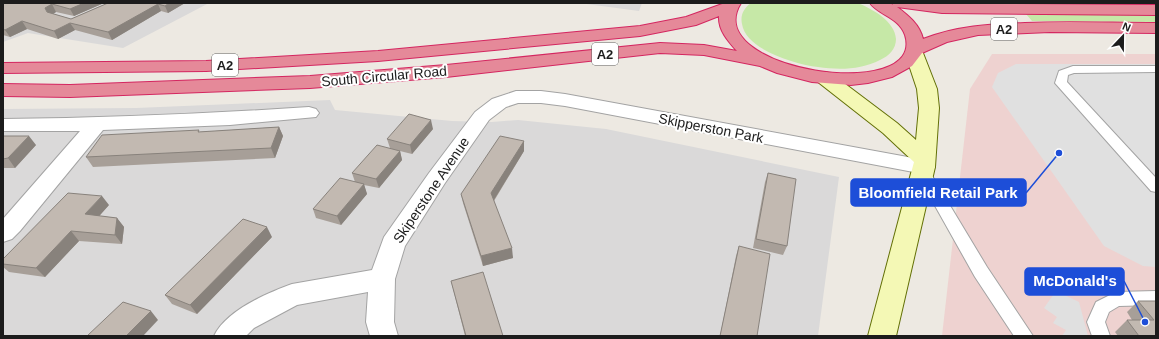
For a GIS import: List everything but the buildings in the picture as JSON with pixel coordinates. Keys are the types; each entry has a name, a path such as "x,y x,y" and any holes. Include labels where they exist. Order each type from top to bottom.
{"highway":[{"path":"878,3 897,15 908,26 914,38 914,51"},
{"name":"A2","path":"900,3 949,9 1156,10"},
{"name":"A2","path":"732,5 726,19 730,33 743,48 764,61 782,68 825,78 856,79 883,75 903,66 914,51 942,38 978,30 1050,27 1156,28"},
{"name":"South Circular Road","path":"3,68 206,66 378,56 640,31 690,21 732,5"},
{"name":"South Circular Road","path":"3,90 70,91 310,82 446,71 660,48 704,50 764,61"}],"street":[{"path":"882,336 923,166 929,108 927,89 914,51"},
{"path":"825,78 890,128 923,166"},
{"name":"Skipperston Park","path":"499,103 516,97 540,97 565,100 923,166"},
{"name":"Skiperstone Avenue","path":"384,336 380,322 382,279 393,244 437,178 482,116 499,103"},
{"path":"3,125 97,124 230,119 309,113"},
{"path":"3,233 12,225 97,124"},
{"path":"228,336 244,320 292,295 382,279"}],"lane":[{"path":"1156,69 1073,70 1063,72 1061,83 1156,187"},
{"path":"923,166 981,272 1024,336"},
{"path":"1101,336 1096,322 1102,307 1116,299 1156,298"}],"shaded area":[{"path":"3,3 209,3 123,48 28,33 3,42"},
{"path":"579,3 642,3 639,11"},
{"path":"992,54 1156,54 1156,336 942,336 970,89"},
{"path":"1016,64 1156,64 1156,267 1143,266 1104,246 992,87 998,73"},
{"path":"330,100 335,110 452,121 492,122 518,120 606,129 839,177 818,336 3,336 3,109 136,108"},
{"path":"1056,291 1079,302 1088,336 1062,336 1066,330 1053,323 1057,317 1044,308"}],"green space":[{"path":"751,3 858,3 876,12 887,21 895,33 896,43 889,54 865,66 841,69 797,63 762,48 752,41 745,33 742,24 742,15 746,7"},
{"path":"1026,14 1156,15 1156,22 1032,21"}],"place":[{"name":"Bloomfield Retail Park","path":"1059,153"},
{"name":"McDonald's","path":"1145,322"}]}
